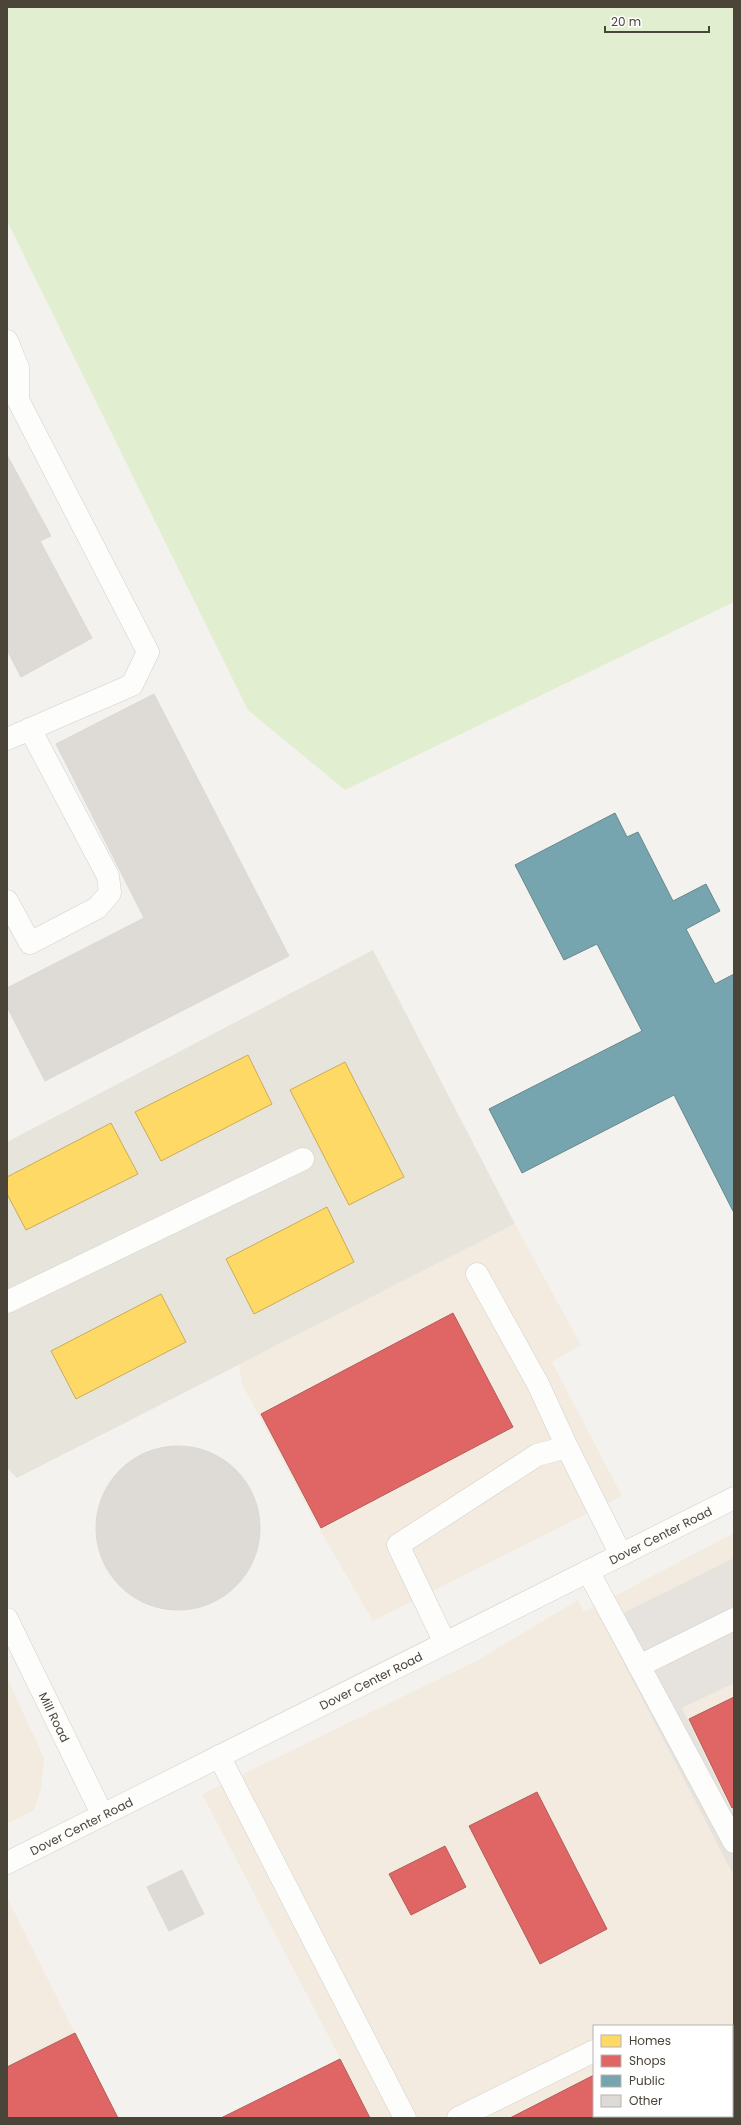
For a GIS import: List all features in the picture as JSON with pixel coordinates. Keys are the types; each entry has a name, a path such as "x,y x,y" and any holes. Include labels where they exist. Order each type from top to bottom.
{"street":[{"path":"7,341 18,368 18,400 148,652 132,685 7,739"},
{"path":"7,901 30,943 97,908 110,893 108,876 30,729"},
{"path":"7,1302 303,1159"},
{"path":"477,1274 538,1384 567,1447 621,1554"},
{"path":"445,1643 398,1545 537,1454 567,1447"},
{"name":"Dover Center Road","path":"7,1863 734,1498"},
{"path":"588,1571 734,1842"},
{"name":"Mill Road","path":"7,1619 14,1650 102,1814"},
{"path":"639,1666 734,1619"},
{"path":"219,1756 405,2118"},
{"path":"458,2118 593,2051"}],"shaded area":[{"path":"373,950 515,1224 17,1478 7,1468 7,1142"},
{"path":"515,1224 581,1345 552,1362 622,1496 373,1621 318,1527 242,1384 239,1365"},
{"path":"734,1533 734,2118 221,2118 340,2058 202,1794 476,1661 578,1600 584,1612"},
{"path":"734,1558 734,1683 682,1708 731,1810 734,1809 734,1876 603,1623"},
{"path":"7,1678 44,1758 41,1789 34,1810 7,1824"},
{"path":"7,1897 75,2033 118,2118 7,2118"}],"green space":[{"path":"7,7 734,7 734,602 345,790 248,710 7,221"}],"building: Homes":[{"path":"248,1055 272,1104 161,1161 135,1112"},
{"path":"345,1062 404,1177 349,1205 290,1090"},
{"path":"111,1123 138,1174 26,1230 7,1194 7,1177"},
{"path":"327,1207 354,1262 254,1314 226,1259"},
{"path":"161,1294 186,1342 76,1399 51,1351"}],"building: Shops":[{"path":"453,1313 513,1427 321,1528 261,1414"},
{"path":"734,1697 734,1807 732,1808 689,1719"},
{"path":"537,1792 607,1929 540,1964 469,1826"},
{"path":"445,1846 466,1887 411,1915 389,1874"},
{"path":"75,2033 118,2118 7,2118 7,2067"},
{"path":"340,2059 370,2118 221,2118"},
{"path":"593,2076 593,2117 653,2118 510,2118"}],"building: Public":[{"path":"615,813 627,837 638,832 673,901 706,884 720,911 686,929 715,984 734,974 734,1213 674,1095 522,1173 489,1109 642,1031 597,944 564,960 515,865"}],"building: Other":[{"path":"7,455 51,536 40,541 92,638 21,677 7,650"},
{"path":"154,694 289,956 45,1081 7,1007 7,988 144,918 56,744"},
{"path":"170,1446 186,1446 209,1452 224,1460 236,1470 246,1482 254,1497 260,1520 260,1536 254,1559 246,1574 236,1586 224,1596 209,1604 186,1610 170,1610 147,1604 132,1596 120,1586 110,1574 100,1552 96,1536 96,1520 102,1497 110,1482 120,1470 132,1460 154,1450"},
{"path":"182,1870 204,1914 169,1931 147,1887"}]}
